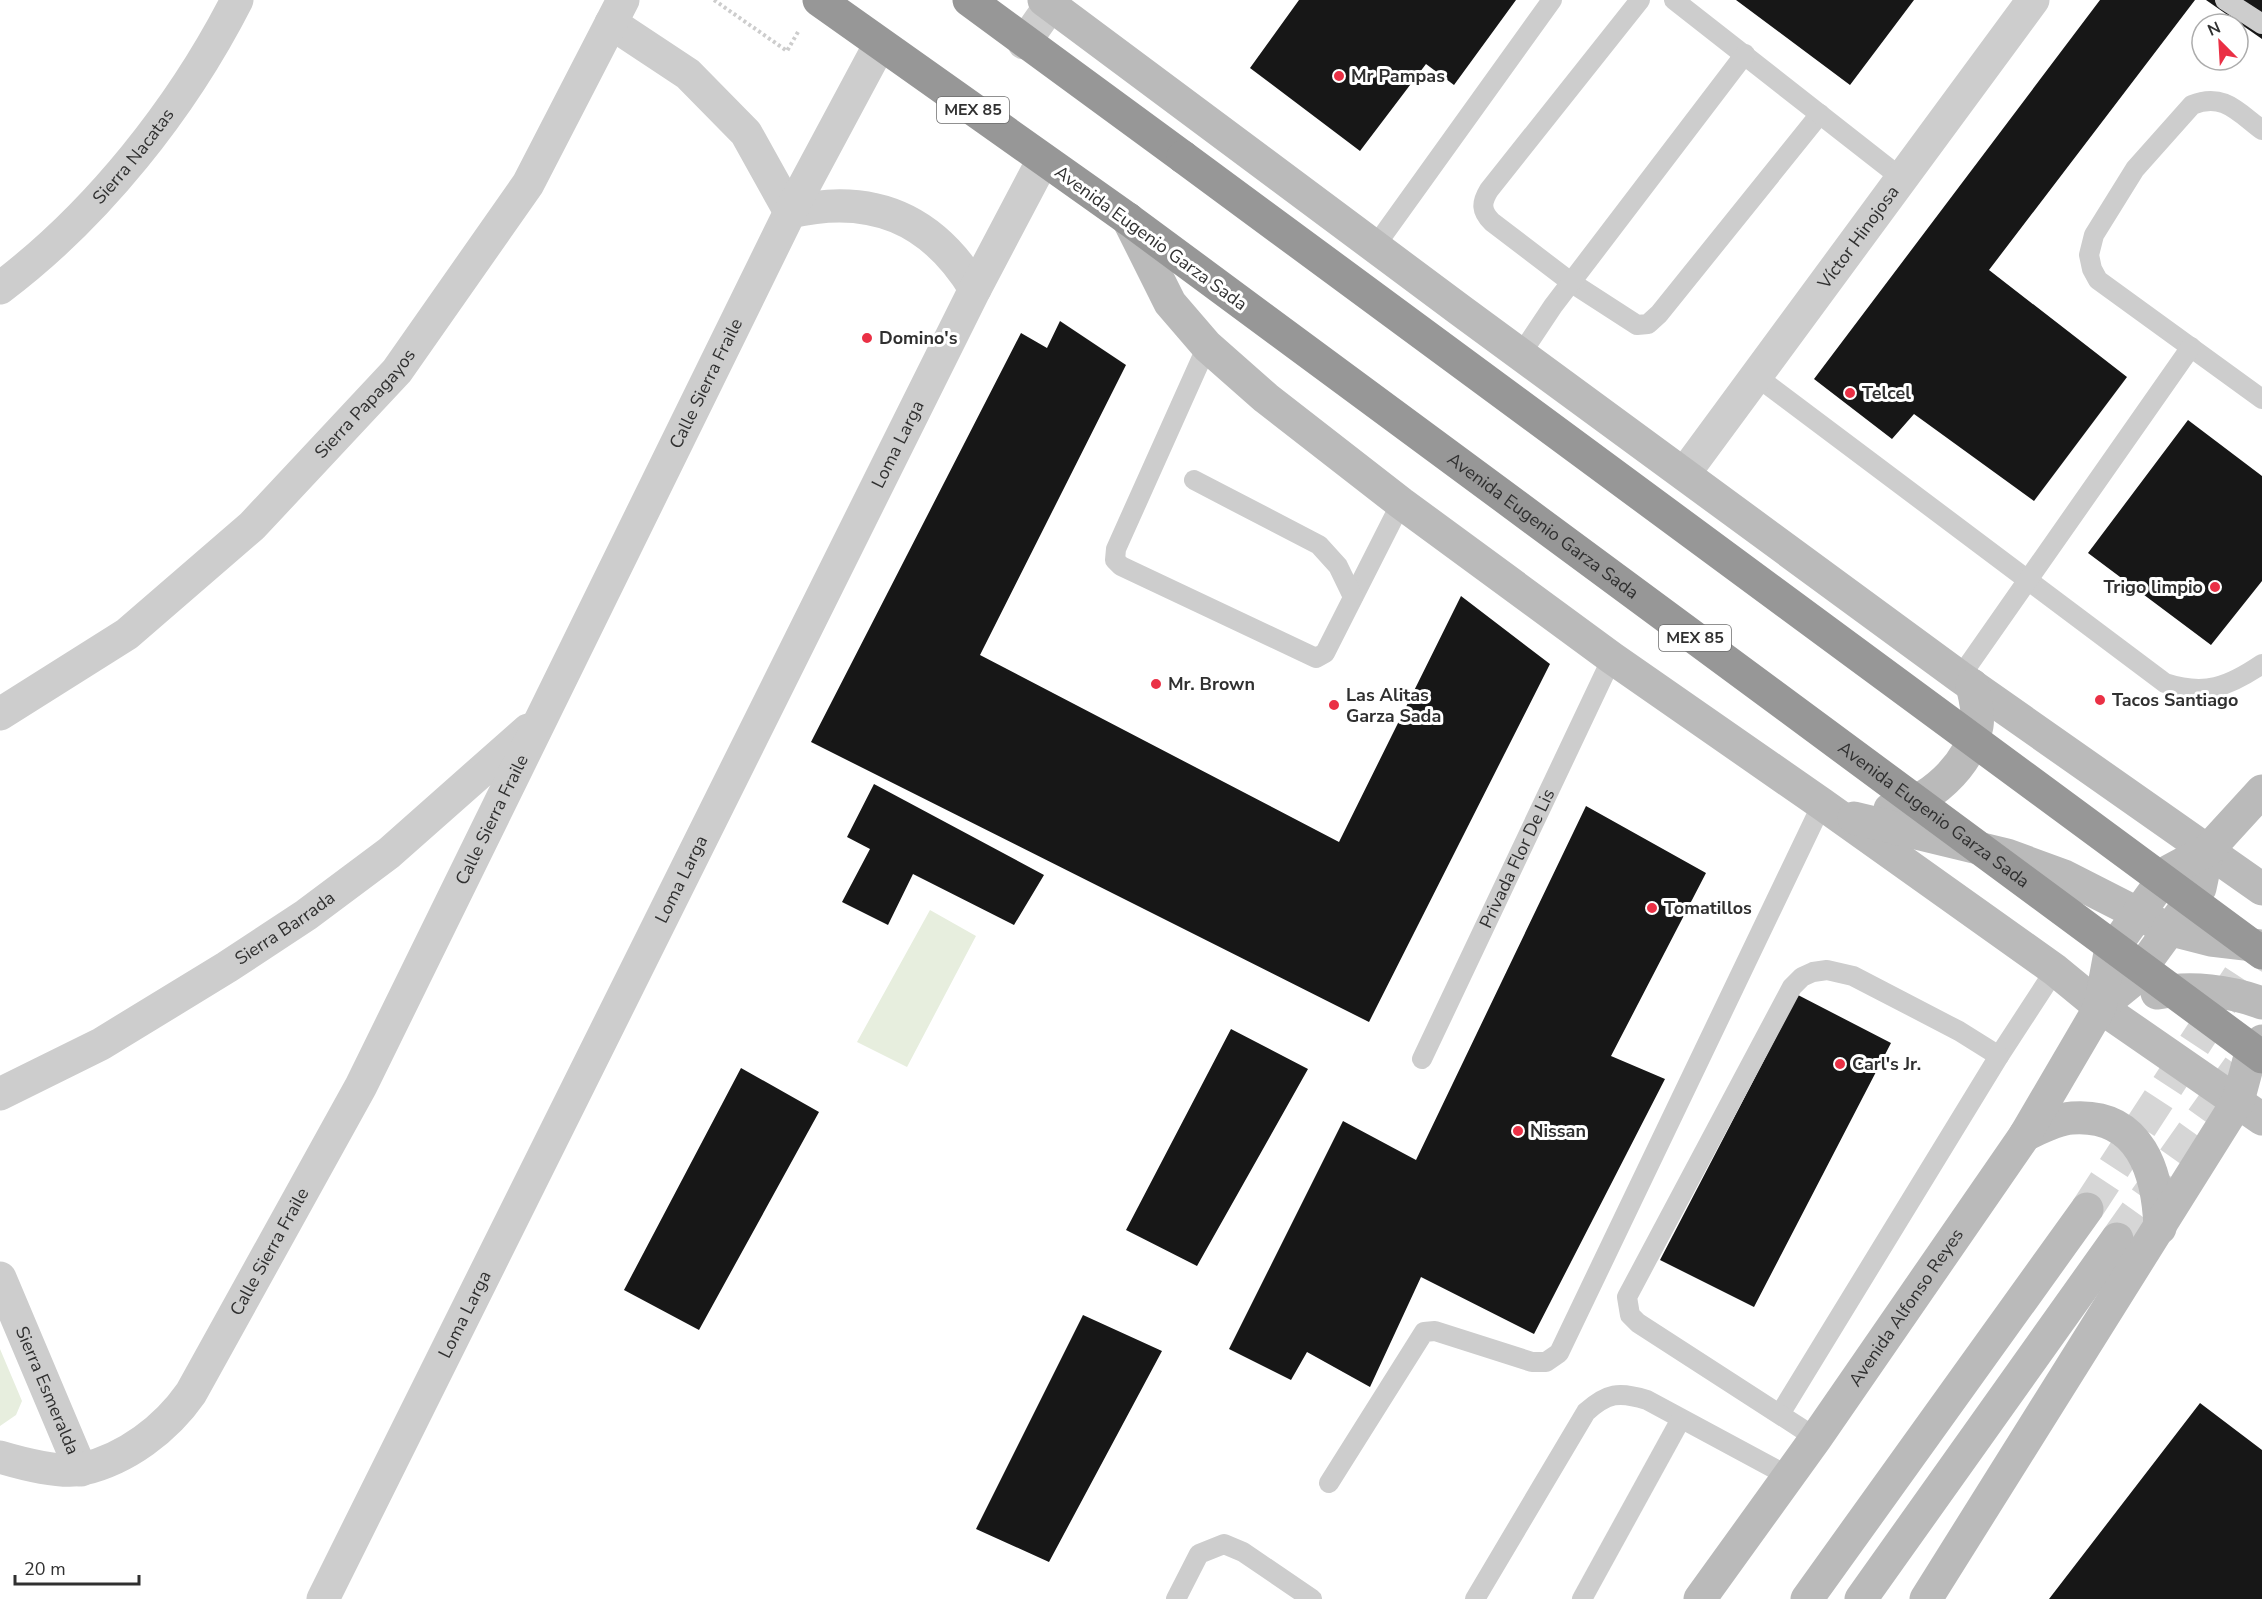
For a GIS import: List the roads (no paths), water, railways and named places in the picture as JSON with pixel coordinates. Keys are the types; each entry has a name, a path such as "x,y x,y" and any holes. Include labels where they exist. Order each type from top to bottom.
{"highway":[{"name":"Avenida Eugenio Garza Sada","path":"819,0 1128,219 2262,1057"},
{"path":"969,0 1024,43 1183,157 2262,953"}],"street":[{"name":"Sierra Nacatas","path":"0,288 20,273 115,183 176,99 237,0"},
{"name":"Víctor Hinojosa","path":"1684,474 1900,177 2033,0"},
{"path":"1024,43 1050,2 1521,354 1966,681 2262,889"},
{"path":"617,12 688,74 747,133 790,212 816,206 843,205 869,208 895,215 942,244 961,265 975,289"},
{"name":"Sierra Papagayos","path":"0,714 127,634 252,526 397,371 528,184 617,12"},
{"name":"Calle Sierra Fraile","path":"0,1457 50,1468 81,1470 120,1454 151,1436 174,1417 191,1393 361,1086 790,212 880,44"},
{"name":"Loma Larga","path":"323,1599 975,289 1043,160"},
{"path":"1128,219 1170,303 1207,346 1266,398 1401,503 1612,658 1830,809 2055,970 2100,1007 2254,1102"},
{"path":"1830,809 1897,808 1919,799 1955,770 1968,750 1977,726 1966,681"},
{"name":"Sierra Barrada","path":"0,1094 101,1044 227,967 306,915 389,853 540,718"},
{"path":"2100,1007 2110,953 2169,871 2208,850 2262,791"},
{"path":"1830,809 2007,855 2064,876 2138,916 2168,929 2211,940 2262,945"},
{"path":"2100,1007 2133,981 2168,929 2200,888 2208,850"},
{"path":"2100,1007 2168,991 2223,992 2262,1003"},
{"name":"Avenida Alfonso Reyes","path":"1700,1599 1816,1438 2025,1135 2100,1007"},
{"path":"1926,1599 2160,1228 2254,1102 2249,1060 2262,1041"},
{"path":"2025,1135 2055,1122 2072,1118 2110,1123 2121,1129 2136,1143 2155,1178 2159,1196 2160,1228"},
{"path":"1807,1599 2087,1209"},
{"path":"1862,1599 2117,1239"},
{"name":"Sierra Esmeralda","path":"0,1278 81,1470"}],"lane":[{"path":"1376,245 1552,0"},
{"path":"1640,0 1497,181 1483,202 1483,210 1492,222 1572,284 1637,325 1651,322 1820,114"},
{"path":"1674,0 1900,177"},
{"path":"2224,0 2262,24"},
{"path":"1521,354 1744,54"},
{"path":"2262,130 2224,102 2205,100 2192,105 2135,169 2090,244 2092,269 2098,280 2262,399"},
{"path":"1207,346 1116,549 1115,560 1126,569 1316,658 1325,653 1401,503"},
{"path":"1966,681 2028,582 2191,347"},
{"path":"1756,376 2164,683 2188,691 2210,688 2239,679 2262,664"},
{"path":"1194,480 1319,545 1338,566 1353,597"},
{"name":"Privada Flor De Lis","path":"1422,1059 1612,658"},
{"path":"1329,1483 1424,1332 1435,1331 1532,1362 1546,1362 1560,1353 1830,809"},
{"path":"1816,1438 1638,1323 1630,1315 1628,1297 1792,987 1802,977 1827,970 1853,976 1959,1031 1998,1056"},
{"path":"1780,1414 1998,1056 2055,970"},
{"path":"1475,1599 1586,1412 1608,1396 1627,1394 1647,1400 1788,1476"},
{"path":"1582,1599 1681,1419"},
{"path":"1176,1599 1199,1554 1224,1544 1243,1552 1312,1599"}],"tunnel":[{"path":"2087,1209 2262,941"},
{"path":"2117,1239 2239,1067"}],"place":[{"name":"Mr Pampas","path":"1339,76"},
{"name":"Domino's","path":"867,338"},
{"name":"Telcel","path":"1850,393"},
{"name":"Trigo limpio","path":"2215,587"},
{"name":"Mr. Brown","path":"1156,684"},
{"name":"Tacos Santiago","path":"2100,700"},
{"name":"Las Alitas Garza Sada","path":"1334,705"},
{"name":"Tomatillos","path":"1652,908"},
{"name":"Carl's Jr.","path":"1840,1064"},
{"name":"Nissan","path":"1518,1131"}]}
